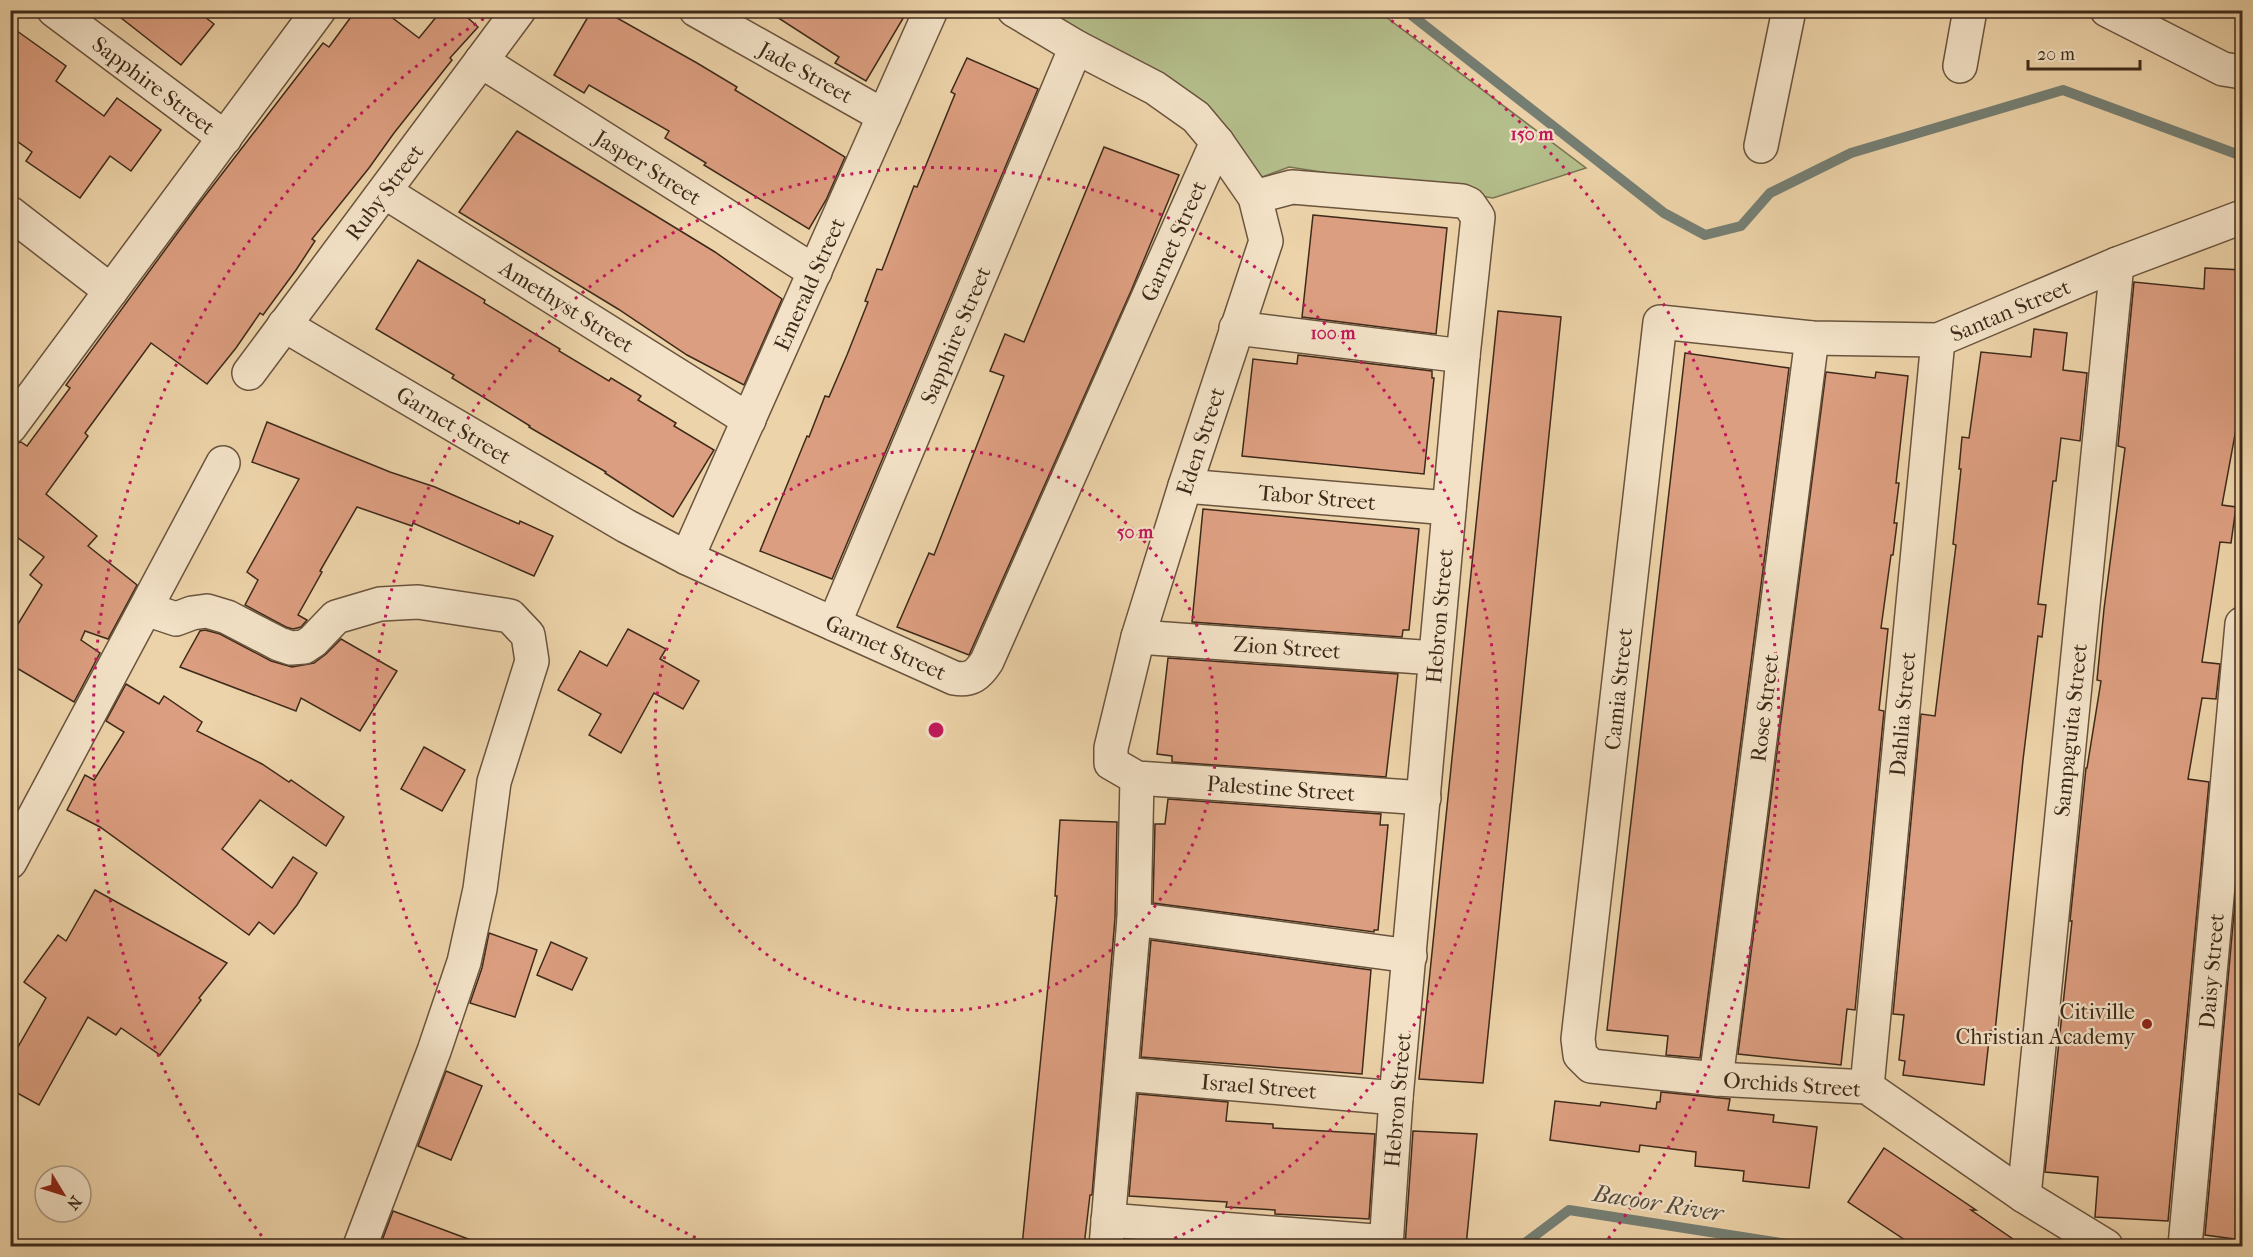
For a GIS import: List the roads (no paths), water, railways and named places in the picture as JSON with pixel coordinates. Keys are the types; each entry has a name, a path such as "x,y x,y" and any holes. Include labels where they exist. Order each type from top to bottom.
{"street":[{"name":"Sapphire Street","path":"54,10 225,138"},
{"path":"10,427 319,10"},
{"name":"Ruby Street","path":"249,373 519,10"},
{"name":"Jade Street","path":"696,10 884,116"},
{"name":"Emerald Street","path":"687,558 931,10"},
{"path":"1014,10 1076,47 1155,88 1196,117 1217,142 1255,197"},
{"path":"1761,146 1789,10"},
{"path":"1960,66 1970,10"},
{"path":"2107,10 2223,69 2242,72"},
{"name":"Sapphire Street","path":"834,624 1076,47"},
{"name":"Jasper Street","path":"481,61 815,272"},
{"name":"Garnet Street","path":"284,325 626,526 687,558 954,678 972,678 987,661 1217,142"},
{"name":"Hebron Street","path":"1255,197 1292,187 1462,201 1469,204 1478,217 1435,657 1396,1098 1386,1244"},
{"name":"Amethyst Street","path":"385,192 749,420"},
{"name":"Eden Street","path":"1137,778 1111,763 1111,748 1138,637 1266,241 1255,197"},
{"path":"10,213 111,291"},
{"name":"Santan Street","path":"1660,322 1812,338 1938,340 2117,264 2242,217"},
{"name":"Sampaguita Street","path":"2024,1196 2117,264"},
{"name":"Camia Street","path":"1580,1055 1578,1039 1660,322"},
{"path":"1236,328 1463,356"},
{"name":"Rose Street","path":"1716,1078 1812,338"},
{"name":"Dahlia Street","path":"1867,1087 1938,340"},
{"path":"10,862 223,463"},
{"name":"Tabor Street","path":"1185,486 1449,508"},
{"path":"146,609 171,619 207,611 227,617 291,648 304,647 313,642 336,617 380,604 418,602 510,616 528,635 532,661 494,782 480,890 464,962 434,1051 360,1246"},
{"name":"Daisy Street","path":"2185,1246 2242,624"},
{"name":"Zion Street","path":"1138,637 1435,657"},
{"path":"1137,778 1134,919 1107,1233 1386,1244"},
{"name":"Palestine Street","path":"1137,778 1424,798"},
{"path":"1134,919 1410,956"},
{"name":"Orchids Street","path":"1580,1055 1591,1066 1716,1078 1867,1087 2024,1196 2106,1246"},
{"name":"Israel Street","path":"1122,1074 1396,1098"}],"waterway":[{"path":"1405,10 1664,213 1705,235 1741,226 1770,193 1851,153 2063,90 2242,156"},
{"name":"Bacoor River","path":"1521,1246 1569,1210 1800,1246"}],"place":[{"name":"Citiville Christian Academy","path":"2147,1024"}]}
